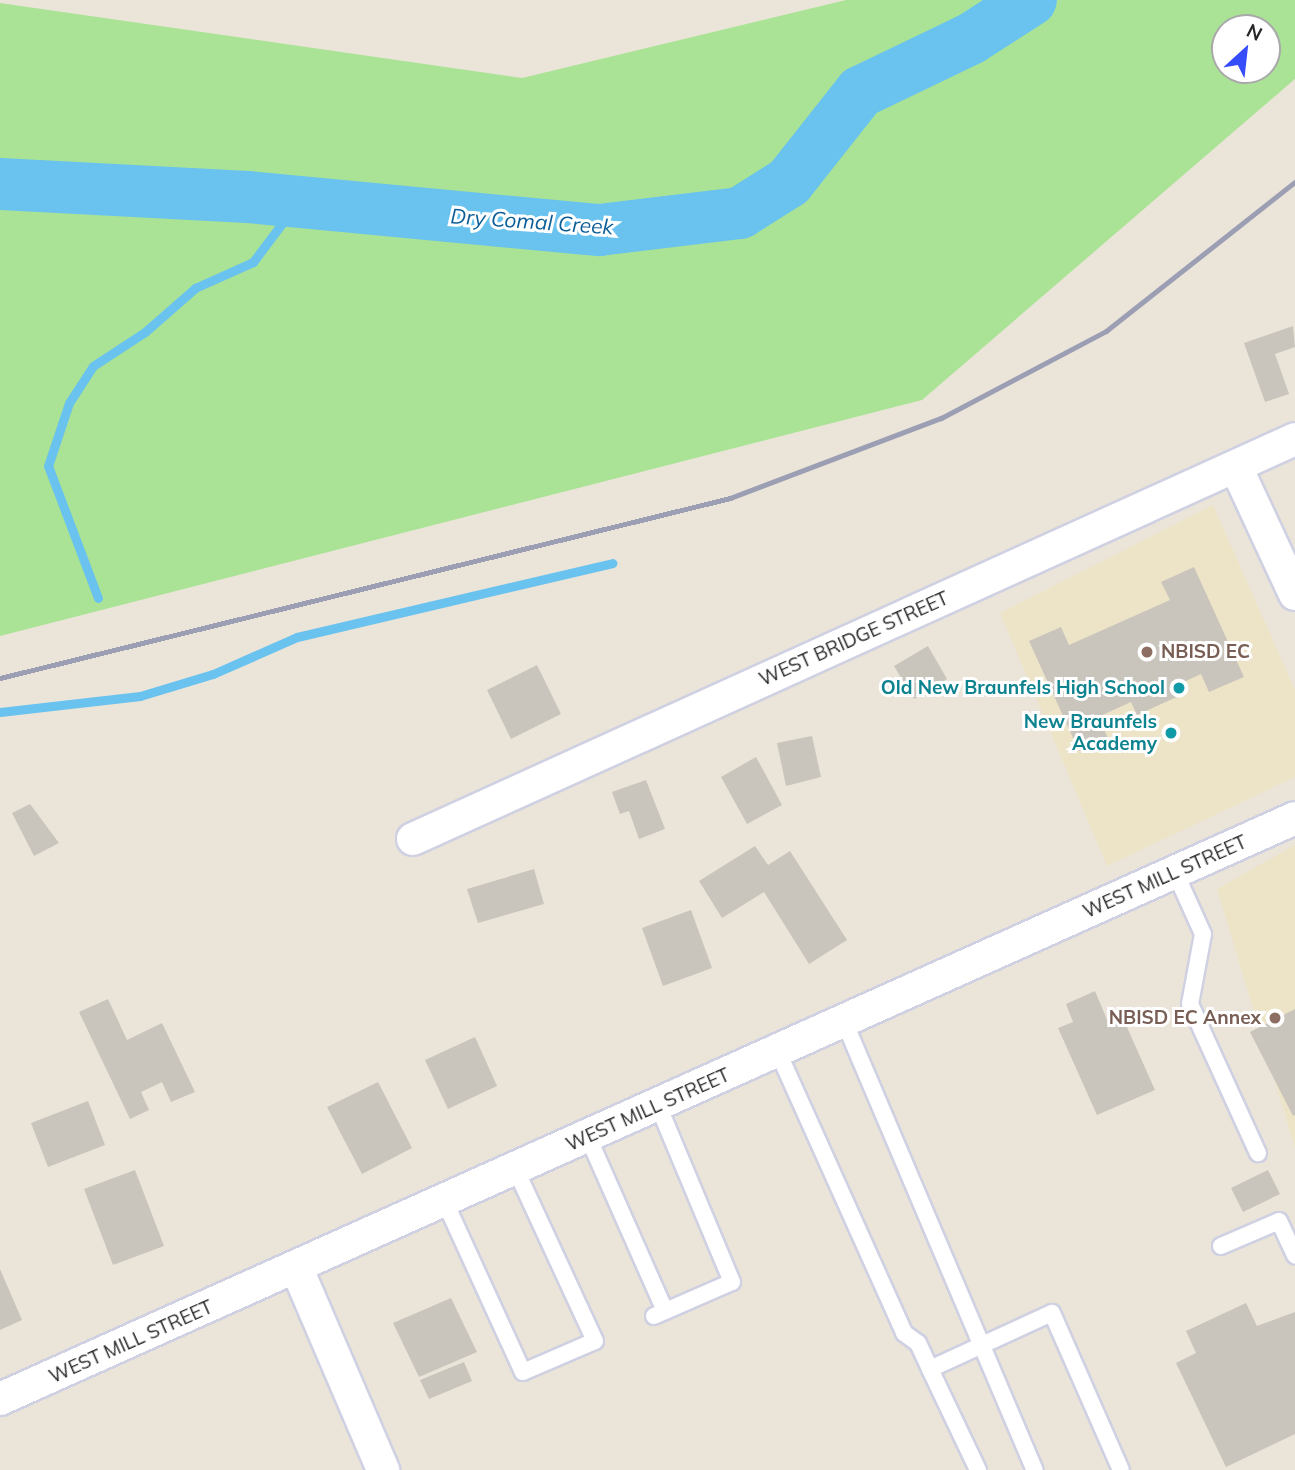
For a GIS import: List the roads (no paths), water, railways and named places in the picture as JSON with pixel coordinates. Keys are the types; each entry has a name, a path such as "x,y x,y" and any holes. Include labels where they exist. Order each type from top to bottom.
{"street":[{"name":"WEST BRIDGE STREET","path":"413,838 1295,439"},
{"path":"1236,467 1295,594"},
{"name":"WEST MILL STREET","path":"0,1399 297,1269 1295,818"},
{"path":"297,1269 383,1470"}],"lane":[{"path":"1175,872 1203,934 1190,1004 1258,1153"},
{"path":"844,1021 986,1342 987,1368 1035,1470"},
{"path":"778,1052 904,1333 918,1343 978,1470"},
{"path":"588,1138 660,1313 732,1282 658,1105"},
{"path":"445,1202 523,1371 595,1341 516,1170"},
{"path":"1221,1246 1279,1221 1295,1256"},
{"path":"930,1370 1052,1313 1121,1470"}],"waterway":[{"name":"Dry Comal Creek","path":"0,184 248,197 599,230 740,213 789,182 860,92 972,38 1031,0"},
{"path":"98,598 48,466 69,403 93,366 145,332 195,288 253,262 298,202"},
{"path":"0,712 140,696 213,674 297,637 612,563"}],"railway":[{"path":"0,678 730,498 941,418 1106,331 1295,182"}],"place":[{"name":"NBISD EC","path":"1147,652"},
{"name":"Old New Braunfels High School","path":"1179,688"},
{"name":"New Braunfels Academy","path":"1171,733"},
{"name":"NBISD EC Annex","path":"1275,1018"}]}
